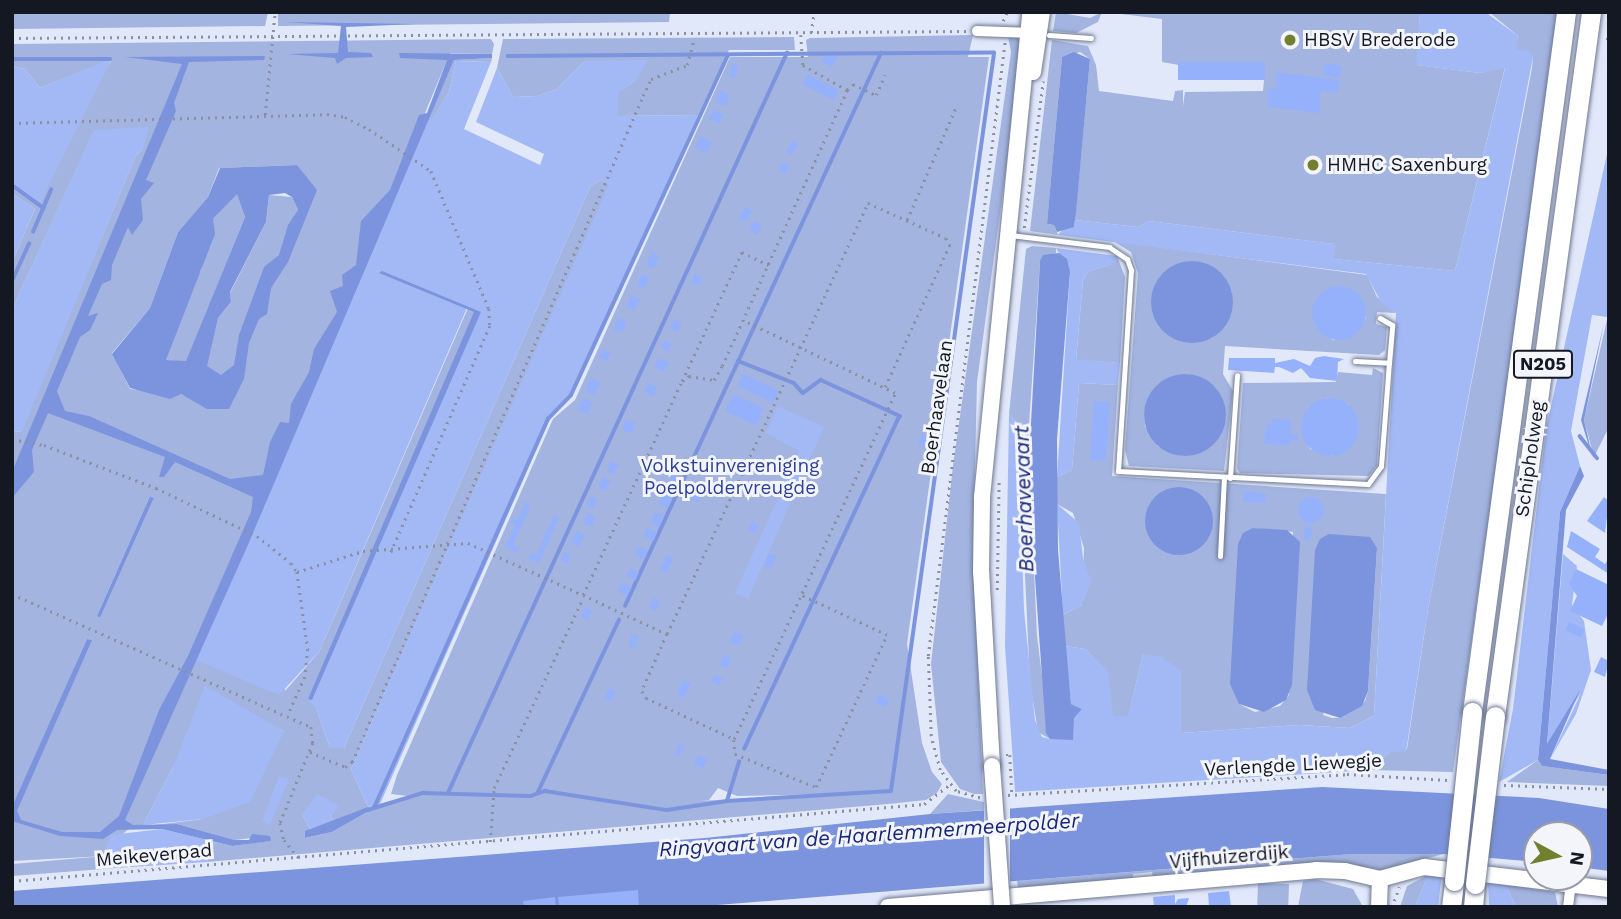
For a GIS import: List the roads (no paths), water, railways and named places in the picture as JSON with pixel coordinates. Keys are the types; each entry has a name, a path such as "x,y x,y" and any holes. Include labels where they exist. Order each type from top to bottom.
{"highway":[{"name":"Schipholweg","path":"1451,907 1472,712 1566,12"},
{"name":"Schipholweg","path":"1473,907 1495,716 1591,12"}],"main road":[{"path":"1030,12 1038,34"},
{"path":"1002,907 996,801 997,761 982,496 1015,236 1021,125 1042,12"},
{"path":"1379,907 1380,879 1413,868 1435,867 1523,877"},
{"name":"Vijfhuizerdijk","path":"888,907 1316,870 1345,871 1380,879"}],"street":[{"path":"977,31 1038,34"}],"lane":[{"path":"1038,34 1091,38"},
{"path":"1015,236 1109,247 1127,259 1131,270 1118,471 1368,484 1381,466 1392,325 1380,318"},
{"path":"1355,361 1389,363"},
{"path":"1220,556 1237,375"}],"water":[{"path":"286,22 416,24 346,27 348,52 371,53 373,57 346,58 337,64 335,58 287,54 338,53 341,26"},
{"path":"1074,52 1090,59 1076,213 1074,227 1057,232 1054,225 1047,224 1062,57"},
{"path":"399,53 492,54 492,58 454,60 247,547 125,820 133,825 177,824 235,840 249,840 252,834 270,836 271,841 232,846 162,829 117,830 103,839 60,836 12,821 12,807 87,639 92,640 17,811 21,820 62,832 100,832 119,816 159,710 188,656 251,512 253,497 175,462 164,477 159,477 165,457 48,413 32,450 34,472 12,498 12,472 182,64 125,57 265,56 264,60 189,62 174,103 176,111 146,180 154,183 141,199 143,220 132,235 128,227 112,265 111,280 102,284 88,316 98,313 90,330 80,337 57,391 65,411 89,416 230,479 263,475 270,442 280,422 289,423 291,404 309,372 314,349 337,312 330,291 343,286 342,275 356,265 361,221 390,190 419,115 427,113 447,60 400,58"},
{"path":"297,165 317,190 288,262 271,288 267,314 259,319 249,343 244,379 229,409 207,409 181,394 170,399 130,388 112,354 150,308 178,232 208,197 220,168","holes":["285,193 292,197 298,210 288,225 279,255 264,267 239,335 234,365 221,375 207,366 218,318 231,302 230,292 266,222 269,195","237,194 245,217 186,361 166,360 215,234 213,219"]},
{"path":"1059,253 1067,259 1070,272 1057,439 1058,550 1071,704 1082,709 1074,718 1073,740 1050,739 1046,733 1028,478 1040,261 1043,255"},
{"path":"1192,261 1208,264 1221,273 1230,286 1233,302 1230,318 1221,331 1208,340 1192,343 1176,340 1163,331 1154,318 1151,302 1154,286 1163,273 1176,264"},
{"path":"382,271 481,312 312,700 308,699 474,312 379,273"},
{"path":"1604,323 1584,420 1593,459 1581,420"},
{"path":"1185,374 1201,377 1214,386 1223,399 1226,415 1223,431 1214,444 1201,453 1185,456 1169,453 1156,444 1147,431 1144,415 1147,399 1156,386 1169,377"},
{"path":"1580,466 1584,476 1566,510 1547,744 1580,690 1550,759 1609,770 1609,775 1542,766 1538,760 1560,512"},
{"path":"1179,487 1192,490 1203,497 1210,508 1213,521 1210,534 1203,545 1192,552 1179,555 1166,552 1155,545 1148,534 1145,521 1148,508 1155,497 1166,490"},
{"path":"150,496 154,498 100,618 97,616"},
{"path":"1253,528 1287,530 1300,542 1292,685 1286,700 1264,712 1239,704 1230,684 1238,544 1243,533"},
{"path":"1329,534 1370,537 1377,548 1368,691 1362,706 1340,718 1315,710 1307,690 1315,550 1320,539"},
{"name":"Ringvaart van de Haarlemmermeerpolder","path":"1322,787 1539,798 1609,809 1609,871 1593,869 1593,821 1523,821 1523,861 1444,854 1352,854 692,907 12,907 12,891 705,838 930,814"},
{"path":"368,807 369,811 332,832 305,838 305,831"}],"waterway":[{"path":"448,793 787,53"},
{"path":"625,606 881,53"},
{"path":"368,810 423,793 531,796 545,791 667,810 727,801 891,791 994,53 508,56"},
{"path":"374,808 548,419 571,395 728,55"},
{"path":"12,59 110,59"},
{"path":"12,185 44,208"},
{"path":"33,232 51,190"},
{"path":"12,281 29,244"},
{"path":"738,361 794,383 803,393 821,380 900,416 745,749"},
{"path":"1580,436 1597,458"},
{"path":"538,792 619,620"},
{"path":"727,801 739,762"}],"place":[{"name":"HBSV Brederode","path":"1290,40"},
{"name":"HMHC Saxenburg","path":"1313,165"}],"park label":[{"name":"Volkstuinvereniging Poelpoldervreugde","path":"730,477"}],"water label":[{"name":"Boerhavevaart","path":"1024,499"}]}
